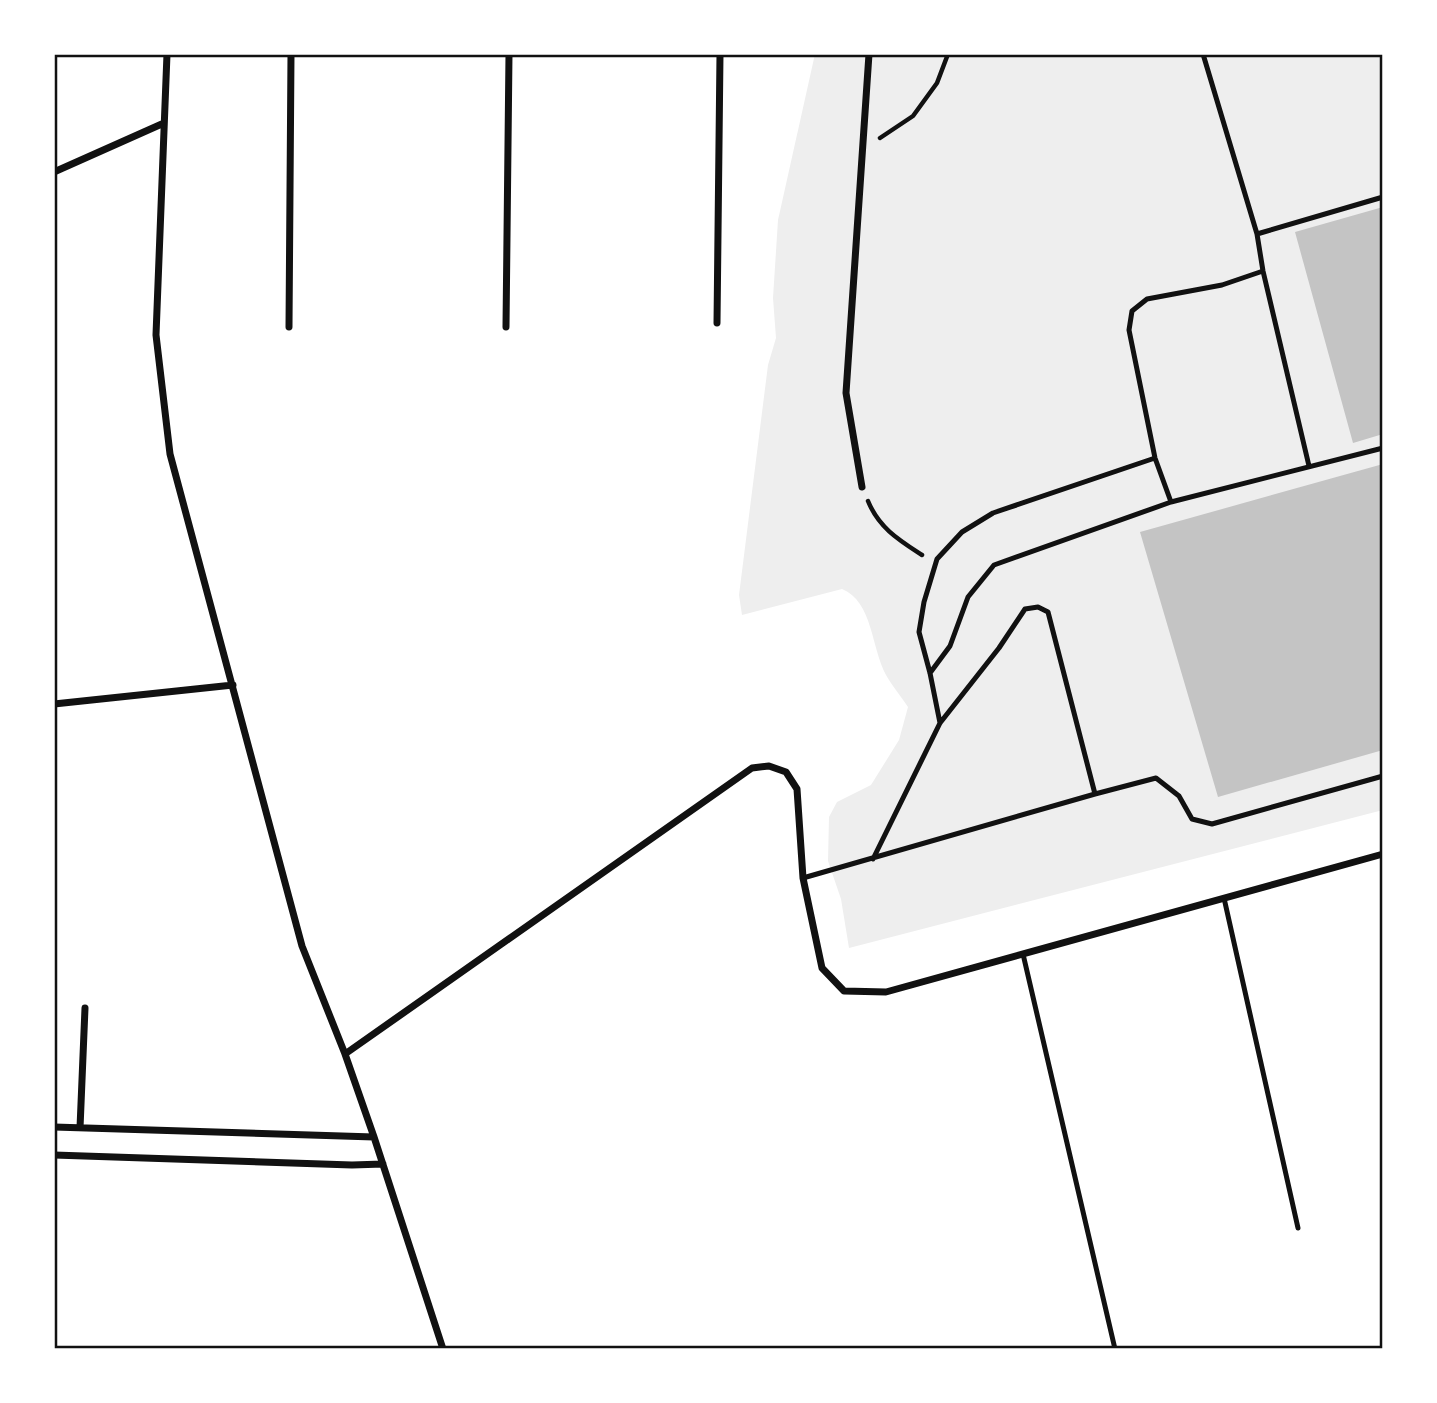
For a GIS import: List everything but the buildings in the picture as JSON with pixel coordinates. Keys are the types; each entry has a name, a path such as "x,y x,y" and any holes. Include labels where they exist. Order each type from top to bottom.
{"street":[{"path":"167,54 156,335 170,454 302,946 345,1054 443,1349"},
{"path":"289,327 291,54"},
{"path":"506,327 509,54"},
{"path":"717,323 720,54"},
{"path":"862,487 846,393 869,54"},
{"path":"54,172 164,123"},
{"path":"54,704 233,685"},
{"path":"345,1054 752,768 769,766 786,772 797,789 803,878 822,968 844,991 886,992 1383,854"},
{"path":"80,1128 85,1008"},
{"path":"54,1127 374,1137"},
{"path":"54,1155 352,1166 383,1164"}],"lane":[{"path":"1203,54 1257,234 1309,467"},
{"path":"1257,234 1383,197"},
{"path":"1171,502 1155,458 1129,330 1132,311 1147,299 1222,285 1264,271"},
{"path":"930,673 950,646 968,597 994,565 1171,502 1383,447"},
{"path":"940,723 919,632 924,602 937,559 962,532 993,513 1155,458"},
{"path":"873,859 940,723 999,648 1025,609 1038,607 1048,612 1095,794"},
{"path":"803,878 1156,778 1179,796 1192,820 1212,824 1383,776"},
{"path":"1224,898 1298,1228"},
{"path":"1023,954 1115,1349"}],"path":[{"path":"862,151 913,116 937,83 948,54"},
{"path":"862,487 873,513 891,535 936,564"}],"shaded area":[{"path":"815,54 1383,54 1383,810 849,948 841,899 828,861 829,817 837,802 871,785 899,740 908,707 886,675 866,615 852,595 842,589 742,615 739,595 768,365 776,338 773,298 778,220"}]}
